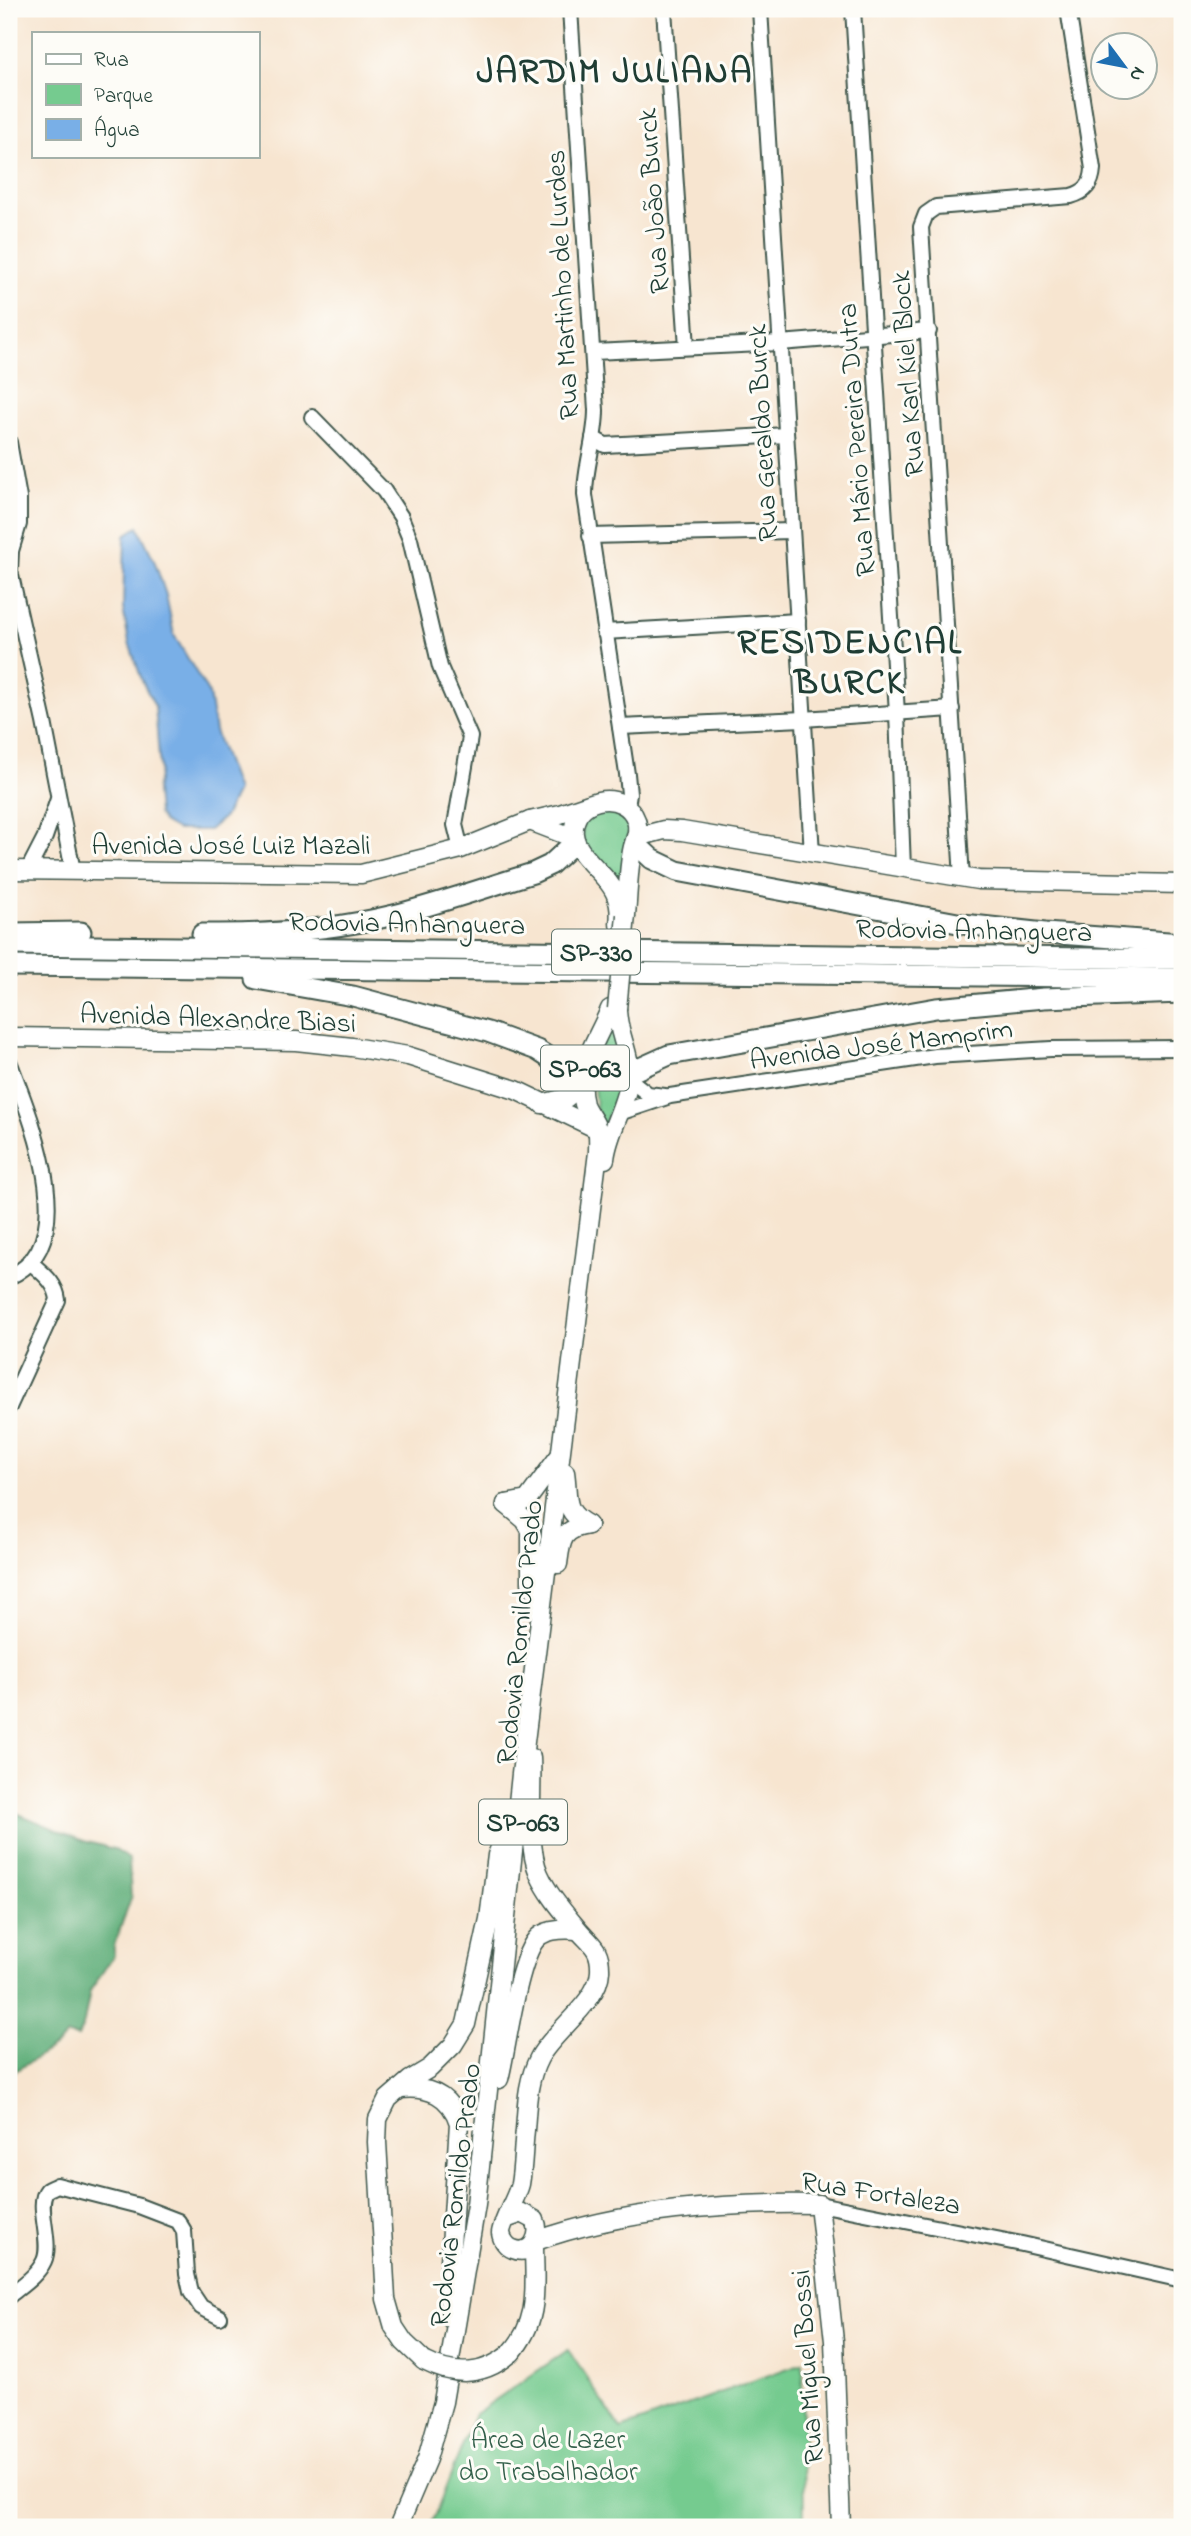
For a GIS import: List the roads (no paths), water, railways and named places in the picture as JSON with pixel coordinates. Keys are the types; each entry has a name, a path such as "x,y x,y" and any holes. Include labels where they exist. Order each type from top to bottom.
{"highway":[{"path":"9,933 264,934 351,923 393,915 533,873 550,865 575,840"},
{"path":"635,843 652,859 677,871 963,924 1182,943"},
{"name":"Rodovia Anhanguera","path":"9,945 1182,959"},
{"name":"Rodovia Anhanguera","path":"9,966 1182,978"},
{"path":"197,969 353,996 488,1032 537,1050 583,1082"},
{"path":"629,1076 669,1055 936,1008 1044,998 1182,993"}],"main road":[{"name":"Avenida José Luiz Mazali","path":"9,870 360,873 461,849 530,821 560,814 601,799 615,800 629,810 682,831"},
{"path":"530,821 575,840 576,818 589,804"},
{"path":"629,810 636,820 635,843 664,830 682,831 962,878 1182,884"},
{"name":"SP-063","path":"575,840 614,890 623,920"},
{"name":"SP-063","path":"619,1113 629,1076 613,1009 635,843"},
{"name":"SP-063","path":"597,1129 584,1104 586,1059 613,1009"},
{"name":"Avenida Alexandre Biasi","path":"9,1037 296,1041 352,1047 408,1056 516,1090 597,1129"},
{"path":"542,1104 566,1098 583,1082"},
{"name":"Rodovia Romildo Prado","path":"561,1459 606,1152 619,1113"},
{"name":"Rodovia Romildo Prado","path":"398,2527 427,2459 443,2402 476,2206 518,1802 598,1152 597,1129"},
{"path":"561,1459 568,1508 575,1518 588,1525 576,1527 566,1533 561,1543 557,1573 544,1600 531,1583 531,1530 525,1520 506,1504 527,1500 561,1459"},
{"name":"Rodovia Romildo Prado","path":"407,2527 450,2403 470,2298 531,1755 544,1600"},
{"path":"531,1755 532,1846 539,1873 552,1897 594,1946 600,1973 591,1996 540,2056 529,2082 520,2183 508,2218 502,2226 502,2236 507,2245 515,2250 523,2250 535,2243"},
{"path":"518,1802 497,1855 489,1919 466,2024 453,2045 430,2068 388,2099 378,2119 386,2299 394,2327 404,2343 424,2361 451,2371 477,2372 500,2363 512,2353 528,2329 534,2312 535,2243 538,2233 520,2183"},
{"path":"492,2106 506,2053 523,1961 540,1935 562,1929 578,1930"},
{"path":"400,2089 427,2088 438,2093 448,2101 459,2123 448,2292 453,2342"},
{"name":"Rua Fortaleza","path":"535,2243 568,2230 719,2206 819,2204"},
{"name":"Rua Miguel Bossi","path":"819,2204 834,2341 841,2527"},
{"path":"508,2218 522,2214 533,2219"},
{"name":"Rua Fortaleza","path":"533,2219 568,2230"},
{"path":"515,2250 535,2295"}],"street":[{"name":"Rua Martinho de Lurdes","path":"570,9 596,410 596,429 585,475 590,536 620,727 629,810"},
{"name":"Rua João Burck","path":"664,9 687,347"},
{"name":"Rua Geraldo Burck","path":"760,9 812,853"},
{"name":"Rua Mário Pereira Dutra","path":"853,9 897,713 903,868"},
{"name":"Rua Karl Kiel Block","path":"962,878 921,237 924,220 930,209 948,205 1071,196 1081,193 1090,184 1093,169 1068,9"},
{"path":"594,352 929,331"},
{"path":"312,417 384,491 401,517 410,539 440,667 470,737 455,825 461,849"},
{"path":"593,438 606,445 786,435"},
{"path":"9,442 19,498 19,524 11,551 10,571 73,871"},
{"path":"590,536 791,531"},
{"path":"604,632 798,621"},
{"path":"620,727 952,709"},
{"path":"28,870 44,837 58,797"},
{"name":"Avenida José Mamprim","path":"619,1113 670,1096 935,1056 1037,1049 1182,1048"},
{"path":"9,1061 37,1139 47,1198 46,1227 40,1247 18,1273 9,1277"},
{"name":"Avenida José Mamprim","path":"629,1076 648,1094 670,1096"},
{"path":"9,1407 58,1300 57,1290 52,1282 29,1261"},
{"path":"9,2296 44,2262 48,2251 44,2200 47,2191 57,2185 139,2206 178,2221 184,2231 191,2292 201,2307 220,2317"},
{"name":"Rua Fortaleza","path":"819,2204 1022,2244 1182,2280"}],"water":[{"path":"138,527 154,560 166,595 174,635 209,694 215,731 237,791 224,817 209,830 177,830 163,822 158,814 156,791 160,770 155,706 143,683 129,643 123,608 125,535"}],"district":[{"name":"JARDIM JULIANA","path":"615,70"},
{"name":"RESIDENCIAL BURCK","path":"850,661"}],"park label":[{"name":"Área de Lazer do Trabalhador","path":"548,2454"}]}
